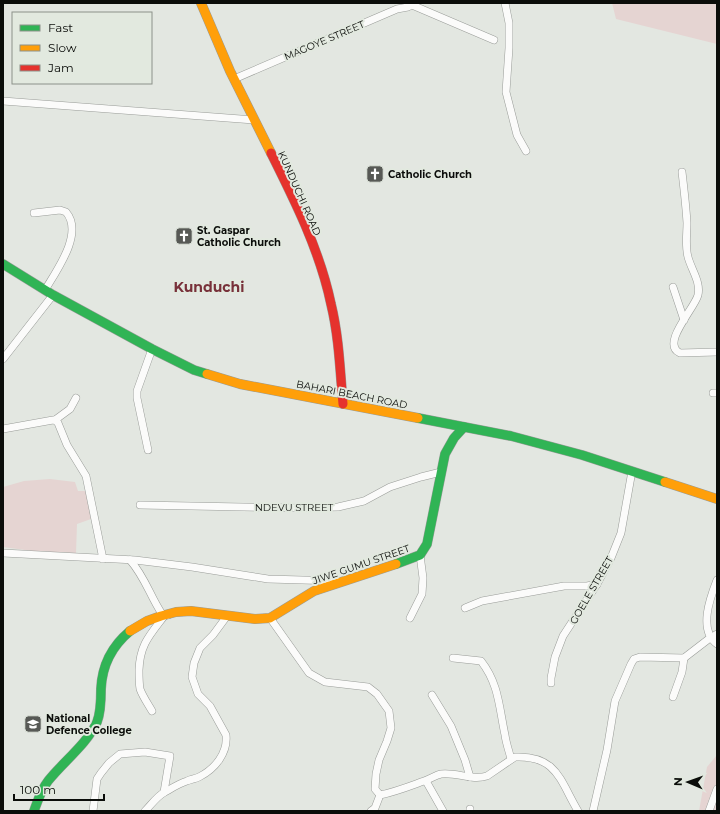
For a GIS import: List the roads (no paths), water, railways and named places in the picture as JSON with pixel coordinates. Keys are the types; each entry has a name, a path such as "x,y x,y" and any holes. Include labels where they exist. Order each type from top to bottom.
{"street":[{"name":"KUNDUCHI ROAD","path":"201,3 234,79 294,201 317,258 328,291 338,338 343,404"},
{"path":"505,3 509,23 506,92 517,135 526,151"},
{"name":"MAGOYE STREET","path":"234,79 397,9 413,4"},
{"path":"413,4 494,40"},
{"path":"3,100 254,120"},
{"path":"682,172 686,204 688,256 698,289 696,301 673,342 676,350 680,353 717,352"},
{"path":"3,359 49,292 72,235 73,228 70,216 66,212 60,210 34,213"},
{"name":"BAHARI BEACH ROAD","path":"3,264 49,292 77,306 152,349 194,370 214,377 240,384 518,438 582,455 717,498"},
{"path":"673,287 684,320"},
{"path":"148,450 137,398 137,391 152,349"},
{"path":"3,429 56,420 70,409 76,398"},
{"path":"56,420 67,445 86,476 103,559"},
{"name":"JIWE GUMU STREET","path":"34,811 47,781 87,738 95,725 100,708 104,667 108,657 121,638 132,629 142,624 180,611 191,611 255,620 270,618 314,591 420,555 427,544 446,454 454,438 464,427"},
{"name":"GOELE STREET","path":"551,683 555,657 563,636 597,584 611,558 621,533 632,471"},
{"name":"NDEVU STREET","path":"140,505 296,508 338,507 364,501 390,487 441,472"},
{"path":"3,553 130,560 192,567 268,579 344,581"},
{"path":"410,618 422,594 423,578 420,555"},
{"path":"130,560 144,579 157,607 162,614 167,615 143,646 140,658 139,682 141,690 152,711"},
{"path":"717,580 710,598 707,621 710,638 717,644"},
{"path":"465,608 482,601 564,586 587,586 597,584"},
{"path":"145,811 164,792 186,781 205,774 214,767 223,754 226,735 210,706 198,694 192,677 192,672 200,648 214,634 226,616"},
{"path":"270,618 309,673 325,682 368,687 377,694 388,711 391,728 379,760 376,774 375,789 380,795"},
{"path":"593,811 607,750 614,701 634,659 640,657 684,658 717,634"},
{"path":"453,658 481,661 489,672 499,701 505,736 511,759"},
{"path":"673,697 682,672 684,658"},
{"path":"432,695 451,726 465,760 470,777"},
{"path":"93,811 97,780 109,763 120,754 145,752 170,756 164,792"},
{"path":"380,795 426,781 440,774 454,774 478,778 488,776 511,759 519,757 546,763 554,769 560,777 578,811"},
{"path":"426,781 443,811"},
{"path":"709,811 717,789"},
{"path":"371,811 375,808 380,795"}],"place":[{"name":"Catholic Church","path":"375,174"},
{"name":"St. Gaspar Catholic Church","path":"184,236"},
{"name":"National Defence College","path":"33,724"}],"district":[{"name":"Kunduchi","path":"209,287"}]}
